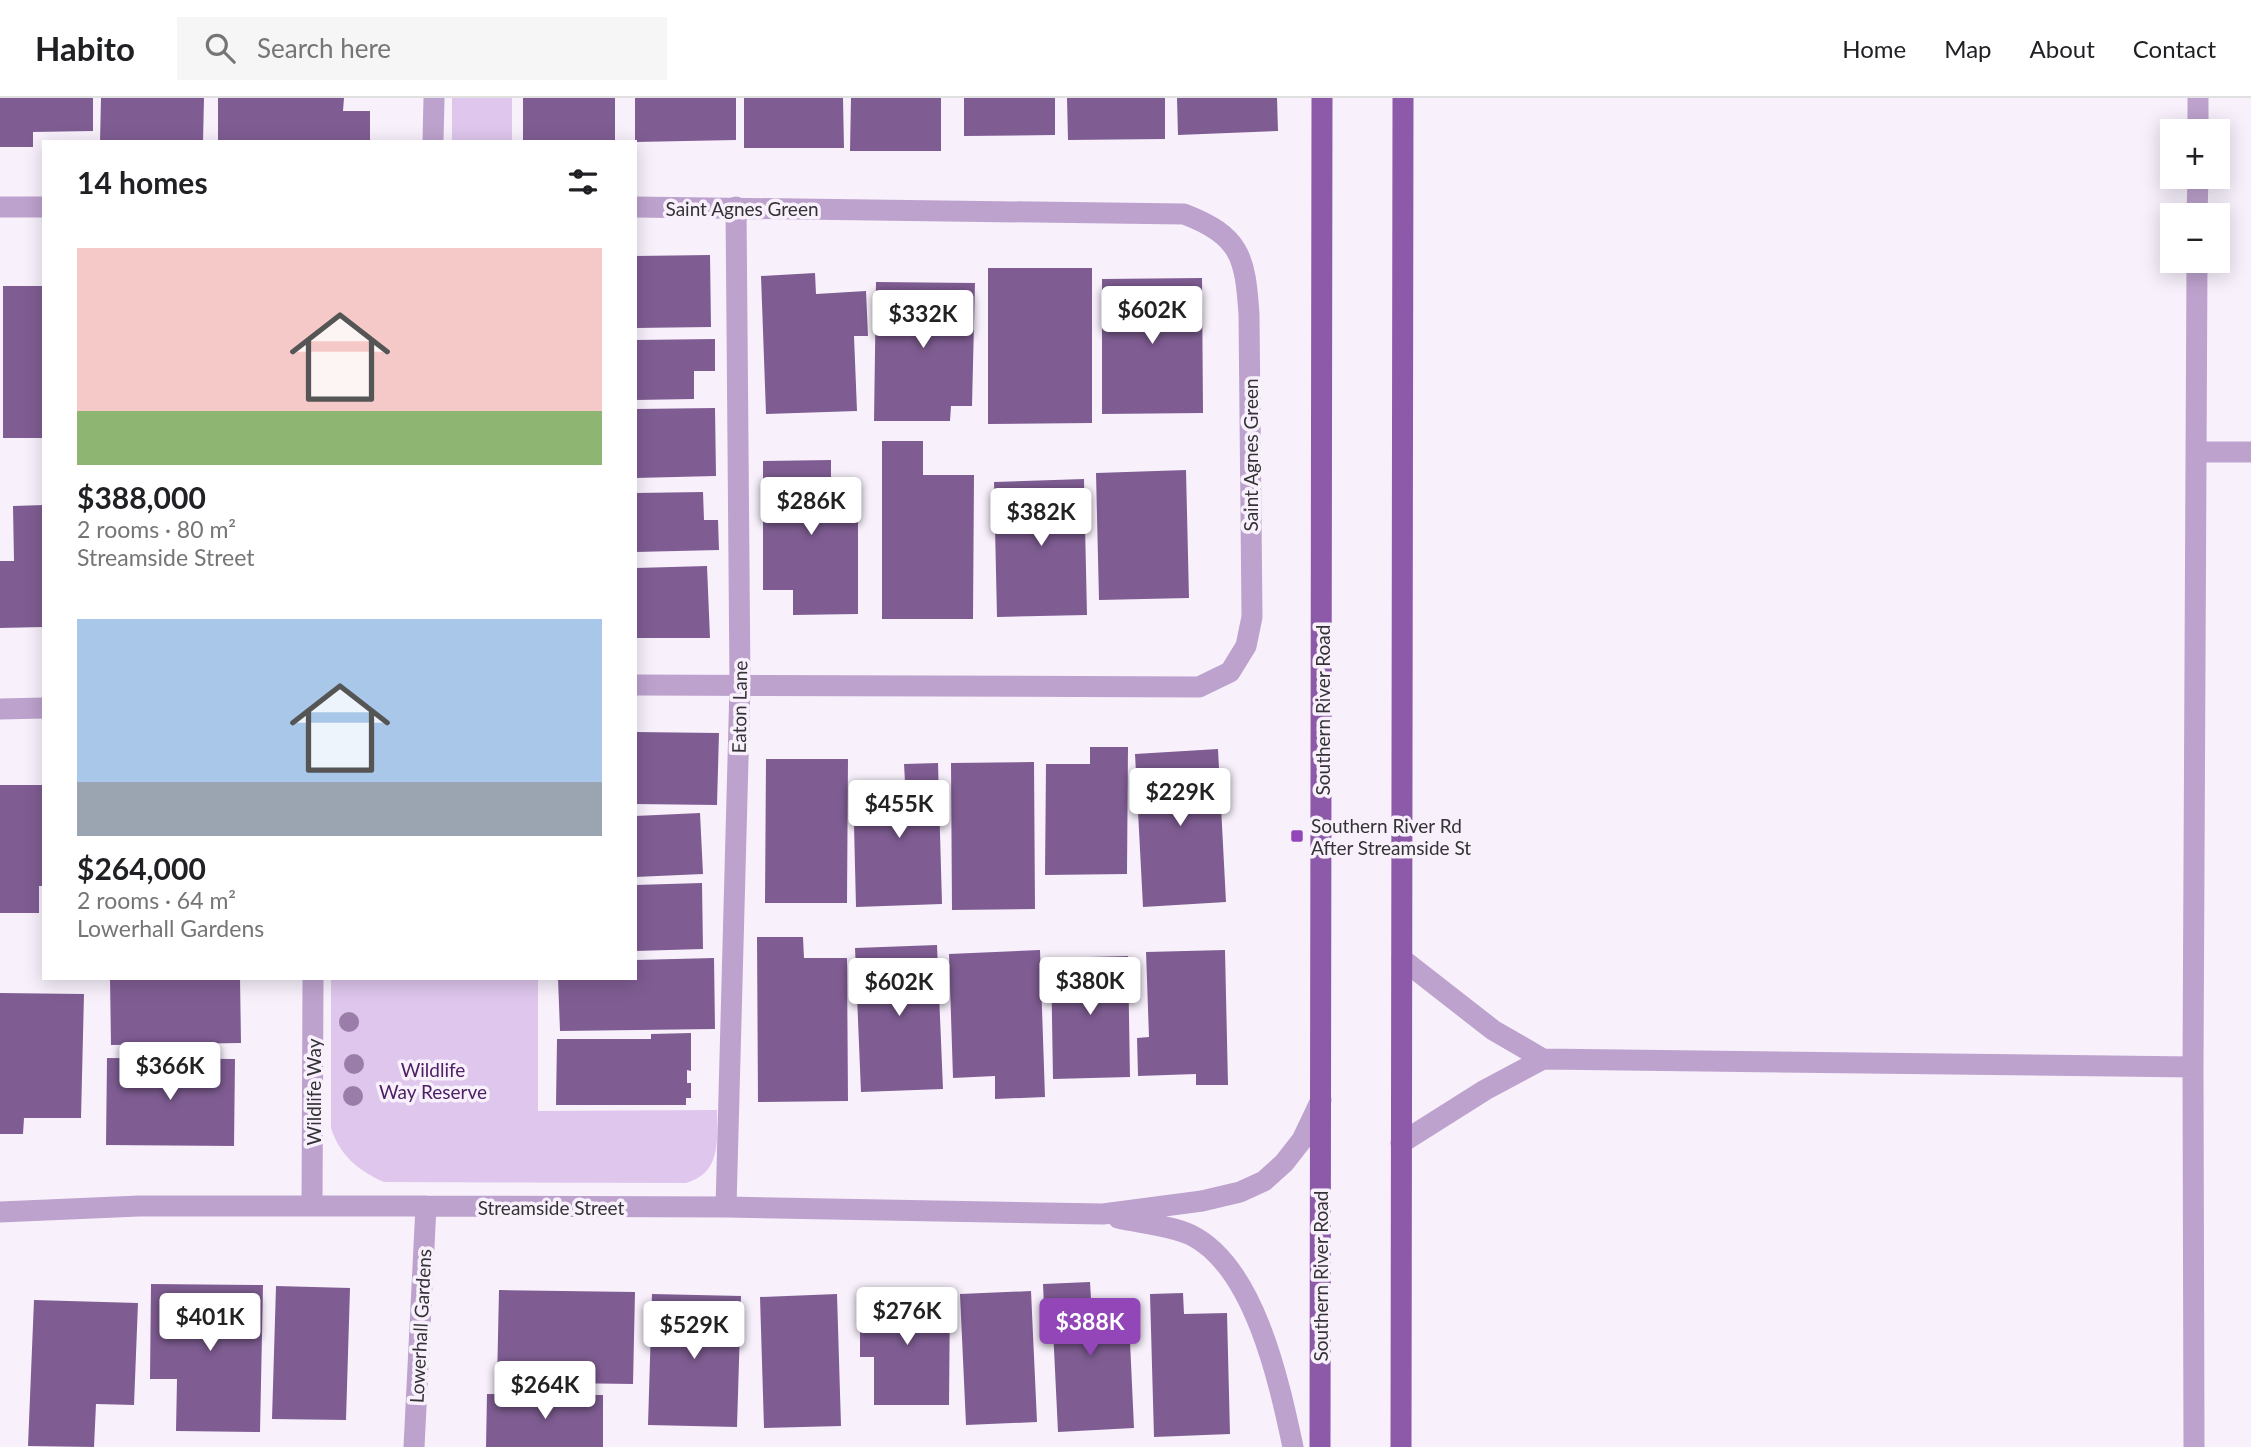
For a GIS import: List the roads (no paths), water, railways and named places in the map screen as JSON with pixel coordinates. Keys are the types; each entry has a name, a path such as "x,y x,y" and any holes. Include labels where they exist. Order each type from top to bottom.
{"main road":[{"name":"Southern River Road","path":"1320,1447 1322,98"},
{"path":"1401,1447 1403,98"}],"street":[{"path":"433,140 434,98"},
{"path":"2198,98 2198,119"},
{"path":"0,207 42,207"},
{"name":"Saint Agnes Green","path":"637,207 1184,214 1209,224 1233,244 1246,273 1249,314 1252,617 1246,646 1230,672 1199,687 637,685"},
{"name":"Eaton Lane","path":"726,1207 740,685 736,207"},
{"path":"2194,1447 2197,273"},
{"path":"2196,452 2251,452"},
{"path":"0,709 42,708"},
{"path":"1402,959 1493,1030 1543,1059"},
{"name":"Wildlife Way","path":"312,1206 313,980"},
{"path":"1402,1143 1485,1090 1543,1059 2193,1067"},
{"name":"Streamside Street","path":"0,1212 139,1206 426,1206 726,1207 1103,1214 1202,1201 1240,1192 1264,1181 1284,1163 1302,1140 1321,1100"},
{"name":"Lowerhall Gardens","path":"414,1447 426,1206"},
{"name":"Streamside Street","path":"1103,1214 1189,1234 1222,1258 1235,1275 1254,1313 1279,1386 1293,1447"}],"place":[{"name":"Southern River Rd After Streamside St","path":"1297,836"}],"park label":[{"name":"Wildlife Way Reserve","path":"433,1080"}]}
